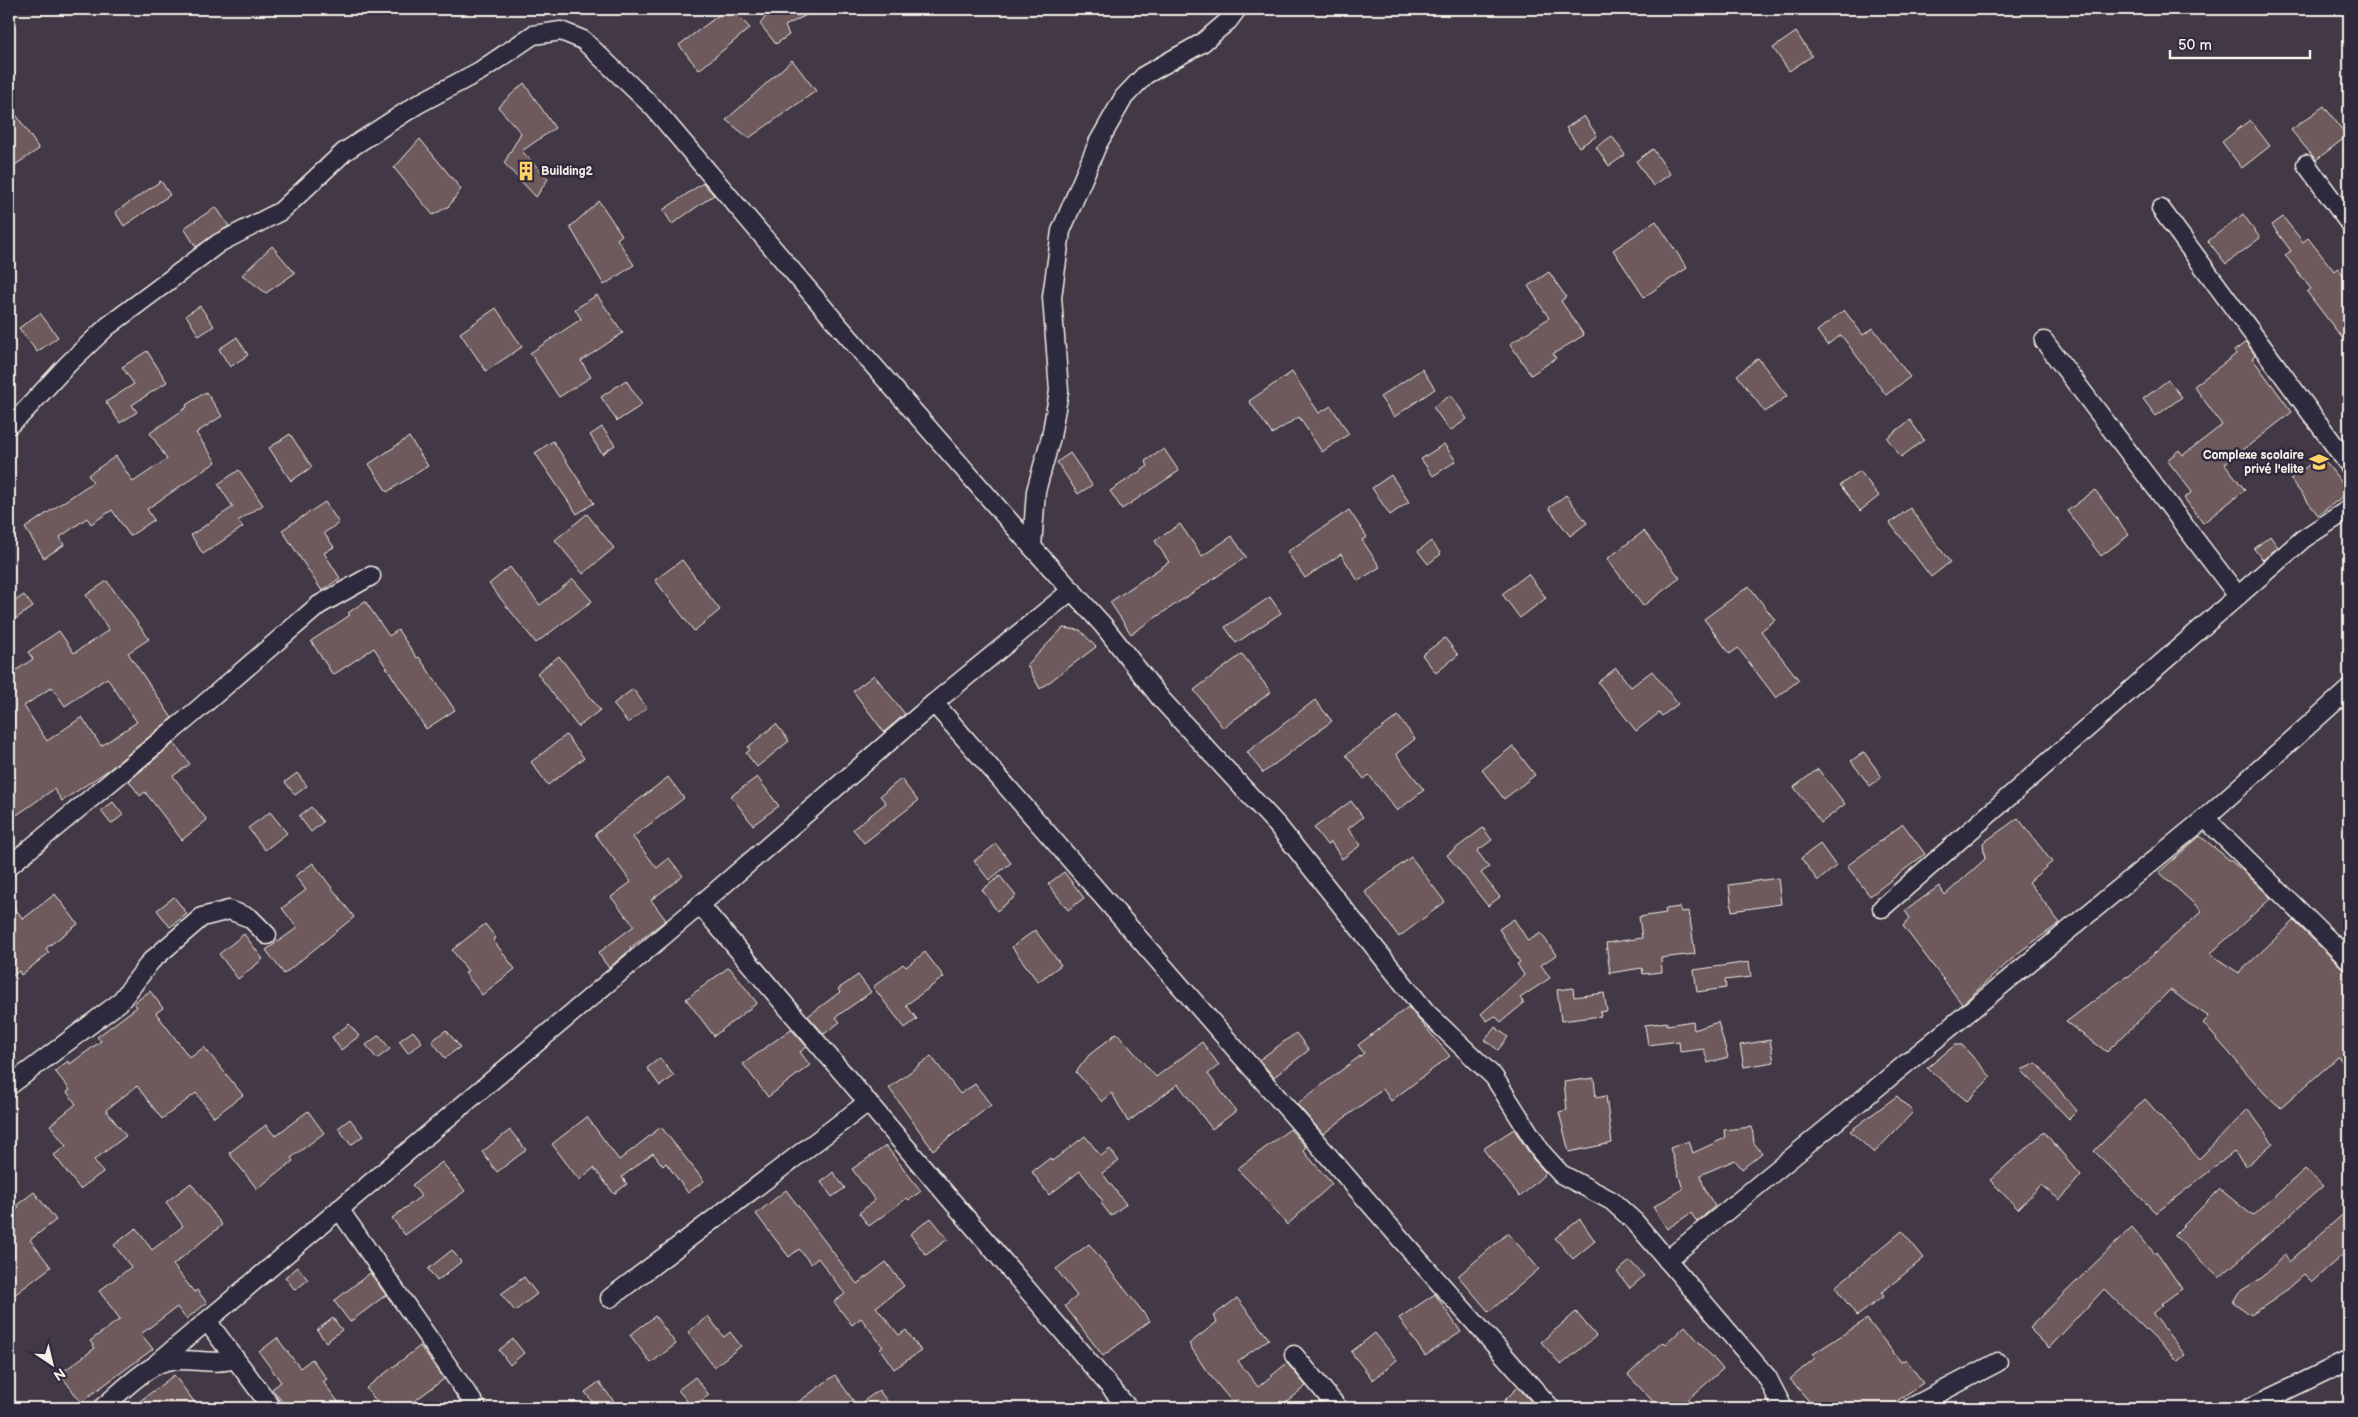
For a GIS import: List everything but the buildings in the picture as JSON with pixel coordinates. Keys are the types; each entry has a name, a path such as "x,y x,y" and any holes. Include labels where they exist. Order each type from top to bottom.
{"street":[{"path":"1032,547 1036,491 1050,437 1058,391 1052,296 1061,231 1098,143 1124,97 1145,75 1202,43 1228,22 1237,9"},
{"path":"9,425 21,416 68,364 108,326 219,243 281,211 344,152 418,104 480,71 533,35 561,31 583,40 653,107 839,326 1032,547 1103,625 1161,699 1278,826 1426,1012 1494,1077 1542,1153 1561,1174 1612,1200 1636,1222 1767,1377 1783,1408"},
{"path":"2306,164 2349,223"},
{"path":"2161,209 2349,465"},
{"path":"2044,341 2238,596"},
{"path":"1882,908 2303,539 2349,509"},
{"path":"9,866 188,718 319,605 371,576"},
{"path":"102,1408 700,905 934,703 1072,590"},
{"path":"1667,1260 2205,818 2349,689"},
{"path":"934,703 1419,1260 1551,1408"},
{"path":"2205,818 2348,958"},
{"path":"700,905 1128,1408"},
{"path":"9,1086 120,1002 151,962 202,917 229,910 250,918 267,935"},
{"path":"610,1298 868,1102"},
{"path":"339,1209 477,1408"},
{"path":"207,1321 272,1408"},
{"path":"1294,1355 1338,1408"},
{"path":"156,1364 172,1360 225,1362 236,1359"},
{"path":"2250,1408 2349,1360"},
{"path":"1910,1408 1998,1362"}],"place":[{"name":"Building2","path":"526,171"},
{"name":"Complexe scolaire privé l'elite","path":"2319,462"}]}
